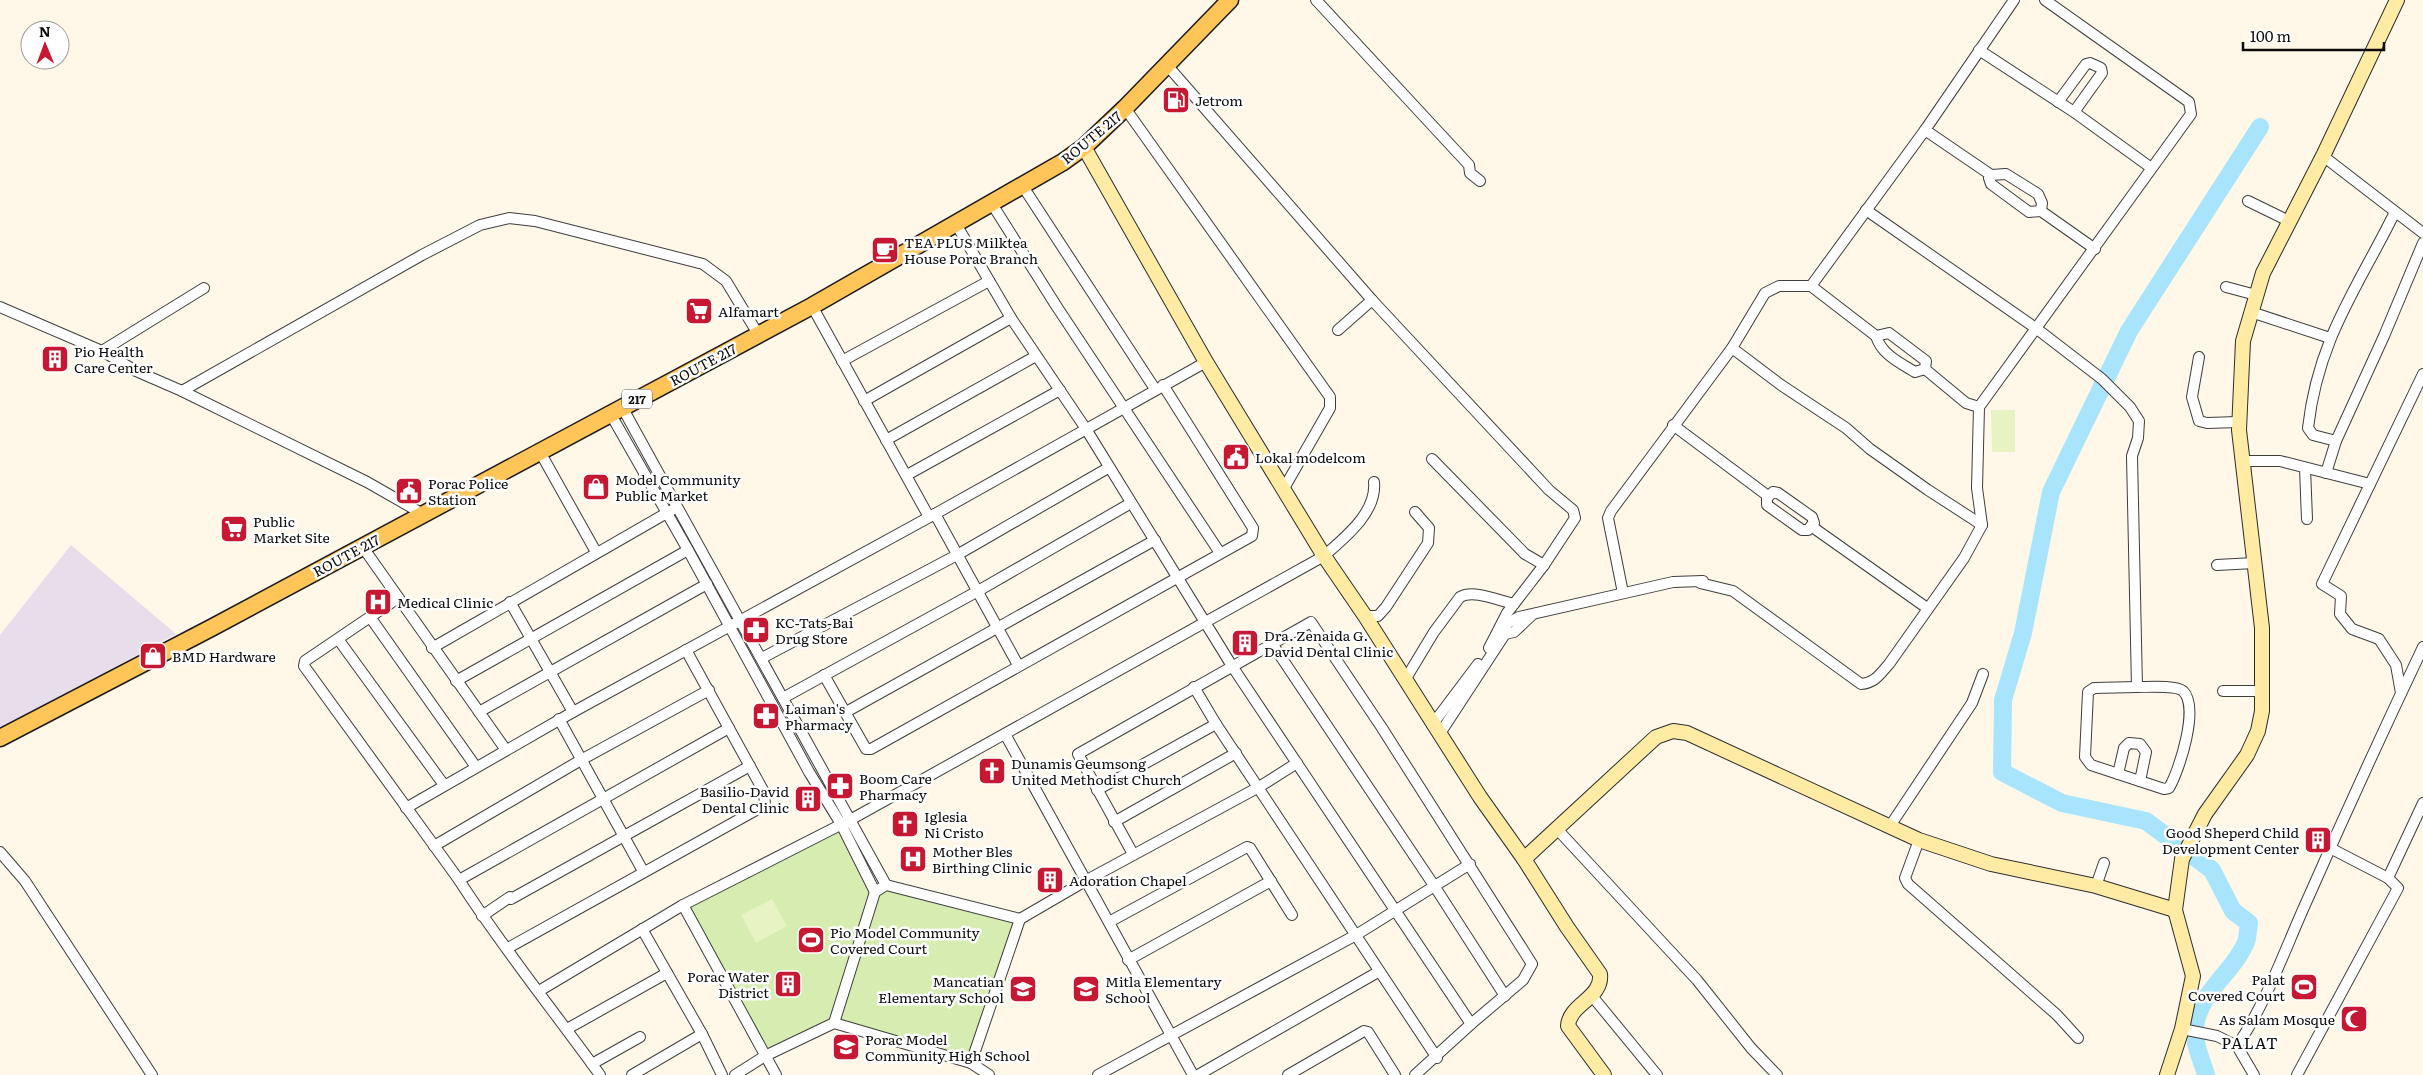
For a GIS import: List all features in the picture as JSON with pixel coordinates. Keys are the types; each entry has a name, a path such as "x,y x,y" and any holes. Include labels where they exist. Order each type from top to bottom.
{"main road":[{"name":"ROUTE 217","path":"0,738 812,306 1063,162 1084,147 1126,108 1166,64 1230,0"}],"street":[{"path":"1316,0 1468,164 1470,173 1480,181"},
{"path":"1811,286 1925,130 2014,0"},
{"path":"1436,730 1506,634 1514,632 1532,615 1673,582 1703,580 1700,583 1733,591 1861,684 1870,683 1877,678 1964,558 1982,525 1977,488 1979,407 2095,249 2150,168 2191,114 2189,102 2044,0"},
{"path":"2168,1075 2187,1030 2193,976 2175,910 2184,852 2191,838 2254,741 2261,720 2263,691 2262,628 2238,422 2243,341 2263,273 2323,156 2397,0"},
{"path":"1980,50 2074,112 2150,168"},
{"path":"2058,102 2086,64 2090,63 2101,68 2102,73 2074,112"},
{"path":"1166,64 1372,300 1548,490 1573,510 1576,518 1514,604 1498,629 1494,641 1436,730"},
{"path":"1126,108 1330,397 1330,408 1283,490"},
{"path":"1925,130 1991,175 2006,174 2038,194 2042,203 2041,212"},
{"path":"1084,147 1206,362 1324,556 1365,616 1436,730 1600,974 1601,981 1592,996 1570,1017 1568,1026 1604,1075"},
{"path":"2323,156 2423,233"},
{"path":"1991,175 1989,178 1991,184 2029,212 2041,212 2095,249"},
{"path":"824,675 869,750 1177,576 1252,536 1253,528 1022,185"},
{"path":"2248,201 2289,221"},
{"path":"992,204 1220,553"},
{"path":"1866,210 2037,329 2096,374 2130,407 2139,421 2138,438 2132,456 2137,687"},
{"path":"2336,441 2313,435 2308,428 2316,376 2346,303 2395,212"},
{"path":"182,390 422,255 480,225 510,218 535,221 703,264 726,281 758,334"},
{"path":"956,224 1011,318 1086,429 1108,468 1155,540 1232,666 1471,1024"},
{"path":"2326,473 2336,441 2384,336 2423,242"},
{"path":"842,361 989,281"},
{"path":"1623,593 1608,518 1611,511 1732,348 1765,293 1779,286 1811,286 1876,336 1880,347 1902,364 1915,372 1925,368"},
{"path":"2226,287 2256,295"},
{"path":"102,351 204,288"},
{"path":"1338,330 1372,300"},
{"path":"812,306 906,475 957,555 1018,665"},
{"path":"0,307 102,351 136,371 182,390 367,482 423,514"},
{"path":"2251,312 2330,338"},
{"path":"864,401 1011,318"},
{"path":"1876,336 1889,333 1926,360 1925,368"},
{"path":"1732,348 1781,385 1846,428 1870,449 1982,525"},
{"path":"886,440 1036,356"},
{"path":"2199,357 2192,397 2199,421 2207,423 2238,422"},
{"path":"406,808 559,719 932,516 1206,362"},
{"path":"1925,368 1966,403 1979,407"},
{"path":"2401,694 2396,665 2379,639 2352,629 2340,614 2341,596 2322,584 2423,374"},
{"path":"906,475 1060,390"},
{"path":"616,410 678,507 741,619 845,822 876,892"},
{"path":"616,410 667,512 792,740 886,885 1020,919"},
{"path":"1674,425 1768,496"},
{"path":"540,452 596,552"},
{"path":"1432,459 1525,554 1544,564"},
{"path":"2242,461 2280,461 2370,484"},
{"path":"762,658 957,555 1108,468"},
{"path":"2305,468 2307,519"},
{"path":"539,991 683,905 845,822 1324,556 1349,533 1373,501 1374,482"},
{"path":"1773,492 1778,493 1812,517 1814,520 1811,526 1804,531 1791,522 1768,505 1766,500 1768,496 1773,492"},
{"path":"783,698 978,591 1131,503"},
{"path":"432,648 596,552 678,507"},
{"path":"1365,616 1378,616 1386,608 1428,543 1429,528 1416,512"},
{"path":"1811,526 1927,608"},
{"path":"846,712 1155,540"},
{"path":"362,546 432,648 506,750"},
{"path":"456,681 688,550"},
{"path":"2217,565 2254,563"},
{"path":"479,712 707,584"},
{"path":"1404,680 1434,632 1460,597 1466,594 1475,595 1514,604"},
{"path":"398,598 305,661 304,666 459,880 482,916 508,948 600,1075"},
{"path":"510,602 573,712"},
{"path":"370,617 476,767"},
{"path":"1133,854 1078,756 1080,752 1311,622 1470,864 1532,964 1523,980 1415,1075"},
{"path":"338,639 444,785"},
{"path":"1273,645 1435,887 1505,996"},
{"path":"2237,1046 2253,1022 2330,848 2423,647"},
{"path":"508,948 642,871 763,807 765,794 686,650"},
{"path":"1890,826 1972,703 1983,674"},
{"path":"1194,687 1216,724 1436,1058"},
{"path":"2137,687 2178,688 2184,692 2189,711 2184,746 2169,788 2164,789 2091,765 2085,757 2087,696 2090,689 2137,687"},
{"path":"434,846 581,760 708,690"},
{"path":"2223,691 2263,691"},
{"path":"559,719 642,871"},
{"path":"1097,790 1216,724"},
{"path":"459,880 729,728"},
{"path":"1524,859 1638,751 1656,737 1673,731 1687,732 1919,840 1991,864 2096,886 2175,910"},
{"path":"1005,734 1193,1075"},
{"path":"2118,774 2124,748 2129,744 2140,744 2146,752 2140,781"},
{"path":"1114,822 1236,753"},
{"path":"971,1063 1020,919 1133,854 1259,787 1296,763"},
{"path":"482,916 510,897 511,899 750,766"},
{"path":"2388,878 2423,803"},
{"path":"1557,829 1697,980 1751,1048 1777,1075"},
{"path":"1919,840 1906,871 1905,878 1908,884 1918,895 2058,1015 2078,1038"},
{"path":"1109,922 1245,848 1250,848 1292,914"},
{"path":"2297,1075 2398,888 2388,878 2330,848"},
{"path":"0,852 25,881 152,1075"},
{"path":"2096,886 2104,863"},
{"path":"1098,1075 1356,935 1470,864"},
{"path":"1128,960 1271,881"},
{"path":"834,1023 876,892 886,885"},
{"path":"683,905 776,1075"},
{"path":"642,930 702,1034 722,1075"},
{"path":"1198,1075 1378,972"},
{"path":"566,1029 667,973"},
{"path":"1592,996 1657,1075"},
{"path":"735,1075 765,1056 834,1023 971,1063 989,1075"},
{"path":"2187,1030 2216,1036 2237,1046 2254,1075"},
{"path":"1288,1075 1364,1031 1368,1032 1395,1075"},
{"path":"632,1075 702,1034"},
{"path":"592,1064 640,1038"}],"shaded area":[{"path":"71,545 176,634 0,729 0,635"}],"green space":[{"path":"1991,410 2015,410 2015,452 1992,452"},
{"path":"841,824 875,891 886,885 1020,919 971,1063 835,1023 765,1056 683,905"},
{"path":"772,899 787,926 756,943 741,915"}],"waterway":[{"path":"2206,1075 2195,1039 2198,1015 2203,1003 2241,953 2247,940 2249,923 2233,911 2212,870 2146,821 2062,803 2002,772 2003,700 2023,633 2051,492 2129,331 2260,127"}],"place":[{"name":"Jetrom","path":"1176,100"},
{"name":"TEA PLUS Milktea House Porac Branch","path":"885,250"},
{"name":"Alfamart","path":"699,311"},
{"name":"Pio Health Care Center","path":"55,359"},
{"name":"Lokal modelcom","path":"1236,457"},
{"name":"Model Community Public Market","path":"596,487"},
{"name":"Porac Police Station","path":"409,491"},
{"name":"Public Market Site","path":"234,529"},
{"name":"Medical Clinic","path":"378,602"},
{"name":"KC-Tats-Bai Drug Store","path":"756,630"},
{"name":"Dra. Zenaida G. David Dental Clinic","path":"1245,643"},
{"name":"BMD Hardware","path":"153,656"},
{"name":"Laiman's Pharmacy","path":"766,716"},
{"name":"Dunamis Geumsong United Methodist Church","path":"992,771"},
{"name":"Boom Care Pharmacy","path":"840,786"},
{"name":"Basilio-David Dental Clinic","path":"808,799"},
{"name":"Iglesia Ni Cristo","path":"905,824"},
{"name":"Good Sheperd Child Development Center","path":"2318,840"},
{"name":"Mother Bles Birthing Clinic","path":"913,859"},
{"name":"Adoration Chapel","path":"1050,880"},
{"name":"Pio Model Community Covered Court","path":"811,940"},
{"name":"Porac Water District","path":"788,984"},
{"name":"Palat Covered Court","path":"2304,987"},
{"name":"Mancatian Elementary School","path":"1023,989"},
{"name":"Mitla Elementary School","path":"1086,989"},
{"name":"As Salam Mosque","path":"2354,1019"},
{"name":"Porac Model Community High School","path":"846,1047"}],"district":[{"name":"PALAT","path":"2250,1042"}]}
